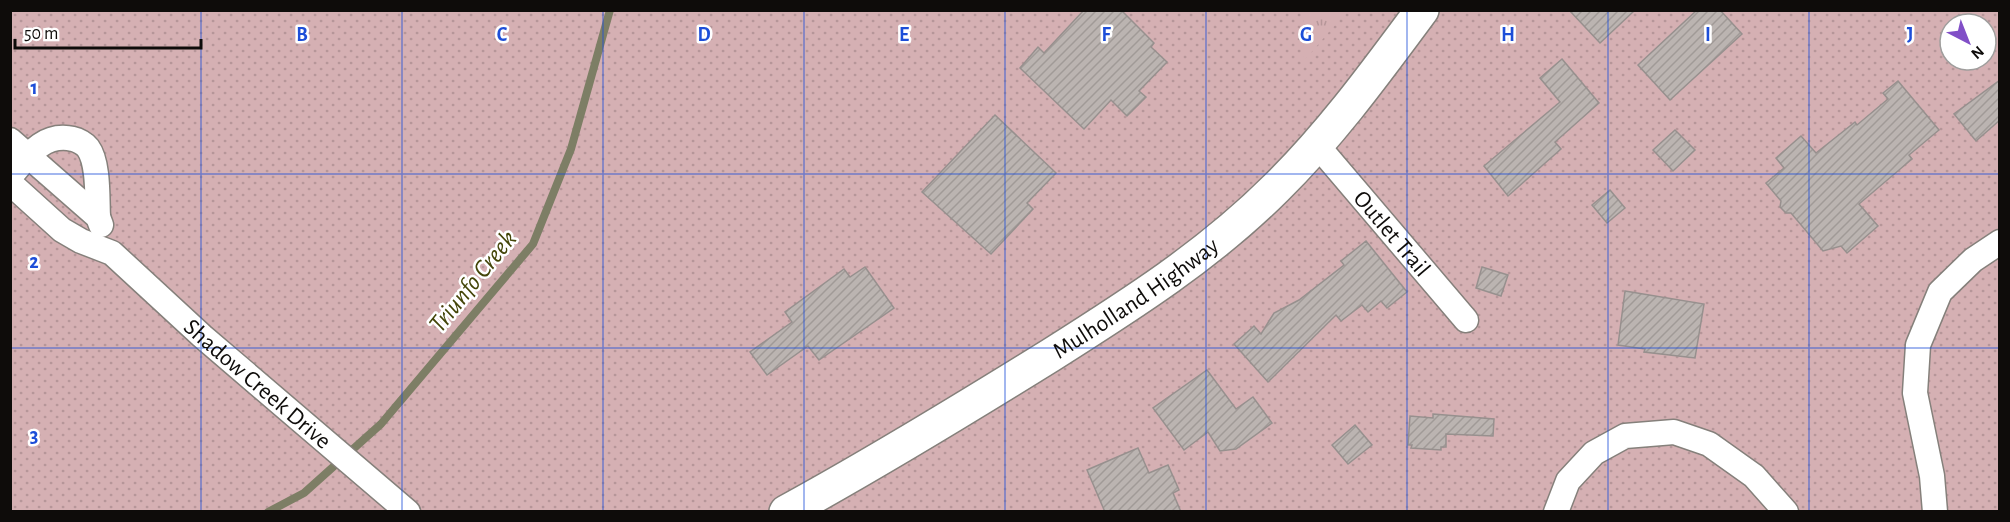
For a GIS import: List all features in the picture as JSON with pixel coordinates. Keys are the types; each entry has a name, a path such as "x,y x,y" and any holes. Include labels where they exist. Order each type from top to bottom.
{"main road":[{"name":"Mulholland Highway","path":"786,512 975,402 1106,320 1200,256 1275,190 1317,145 1368,84 1422,10"}],"street":[{"name":"Shadow Creek Drive","path":"20,147 61,136 79,140 89,149 94,165 98,217 112,253"},
{"name":"Outlet Trail","path":"1317,145 1466,320"},
{"name":"Shadow Creek Drive","path":"10,177 20,147"},
{"name":"Shadow Creek Drive","path":"20,147 98,217"},
{"name":"Shadow Creek Drive","path":"10,183 62,230 81,241 112,253 202,336 408,512"},
{"path":"1935,512 1932,476 1915,393 1918,345 1940,292 1973,260 2000,242"},
{"path":"1556,512 1568,481 1594,453 1625,436 1674,432 1709,444 1718,450 1754,476 1786,512"}],"green space":[{"path":"11,11 1999,11 1999,511 11,511"},
{"path":"1304,11 1347,11 1303,62"}],"building":[{"path":"1084,10 1121,10 1154,43 1151,47 1167,62 1139,91 1146,97 1127,116 1111,100 1084,129 1020,68 1038,47 1044,53"},
{"path":"1569,10 1635,10 1600,43"},
{"path":"1697,10 1720,10 1742,34 1670,100 1638,65"},
{"path":"1562,59 1599,103 1555,142 1561,149 1508,196 1484,166 1560,102 1540,78"},
{"path":"2000,80 2000,120 1976,141 1954,114"},
{"path":"1898,81 1939,130 1909,155 1912,159 1859,204 1878,226 1847,253 1841,246 1823,251 1791,213 1786,213 1780,207 1781,201 1766,183 1784,168 1776,158 1801,136 1816,153 1855,122 1857,125 1888,99 1883,93"},
{"path":"995,115 1056,173 1027,203 1033,209 991,254 922,192"},
{"path":"1675,130 1695,150 1673,171 1653,150"},
{"path":"1610,190 1625,208 1607,223 1592,205"},
{"path":"1366,241 1407,292 1387,308 1381,301 1368,312 1362,305 1341,321 1336,315 1268,382 1234,344 1254,326 1261,334 1274,313 1299,300 1344,265 1341,261"},
{"path":"865,267 894,308 819,360 808,346 767,375 750,352 792,322 785,312 844,269 850,277"},
{"path":"1482,267 1508,275 1501,296 1476,288"},
{"path":"1625,291 1704,304 1695,358 1644,352 1645,349 1618,345"},
{"path":"1207,370 1236,409 1253,397 1272,423 1236,449 1220,451 1208,432 1184,450 1153,408"},
{"path":"1433,414 1494,419 1493,436 1446,434 1446,447 1441,447 1441,450 1411,448 1412,445 1408,445 1410,416 1433,418"},
{"path":"1355,425 1372,445 1348,464 1332,445"},
{"path":"1138,448 1149,473 1168,465 1179,490 1173,493 1181,512 1105,512 1087,470"}],"waterway":[{"name":"Triunfo Creek","path":"268,512 304,493 381,424 533,244 571,149 610,10"}]}
